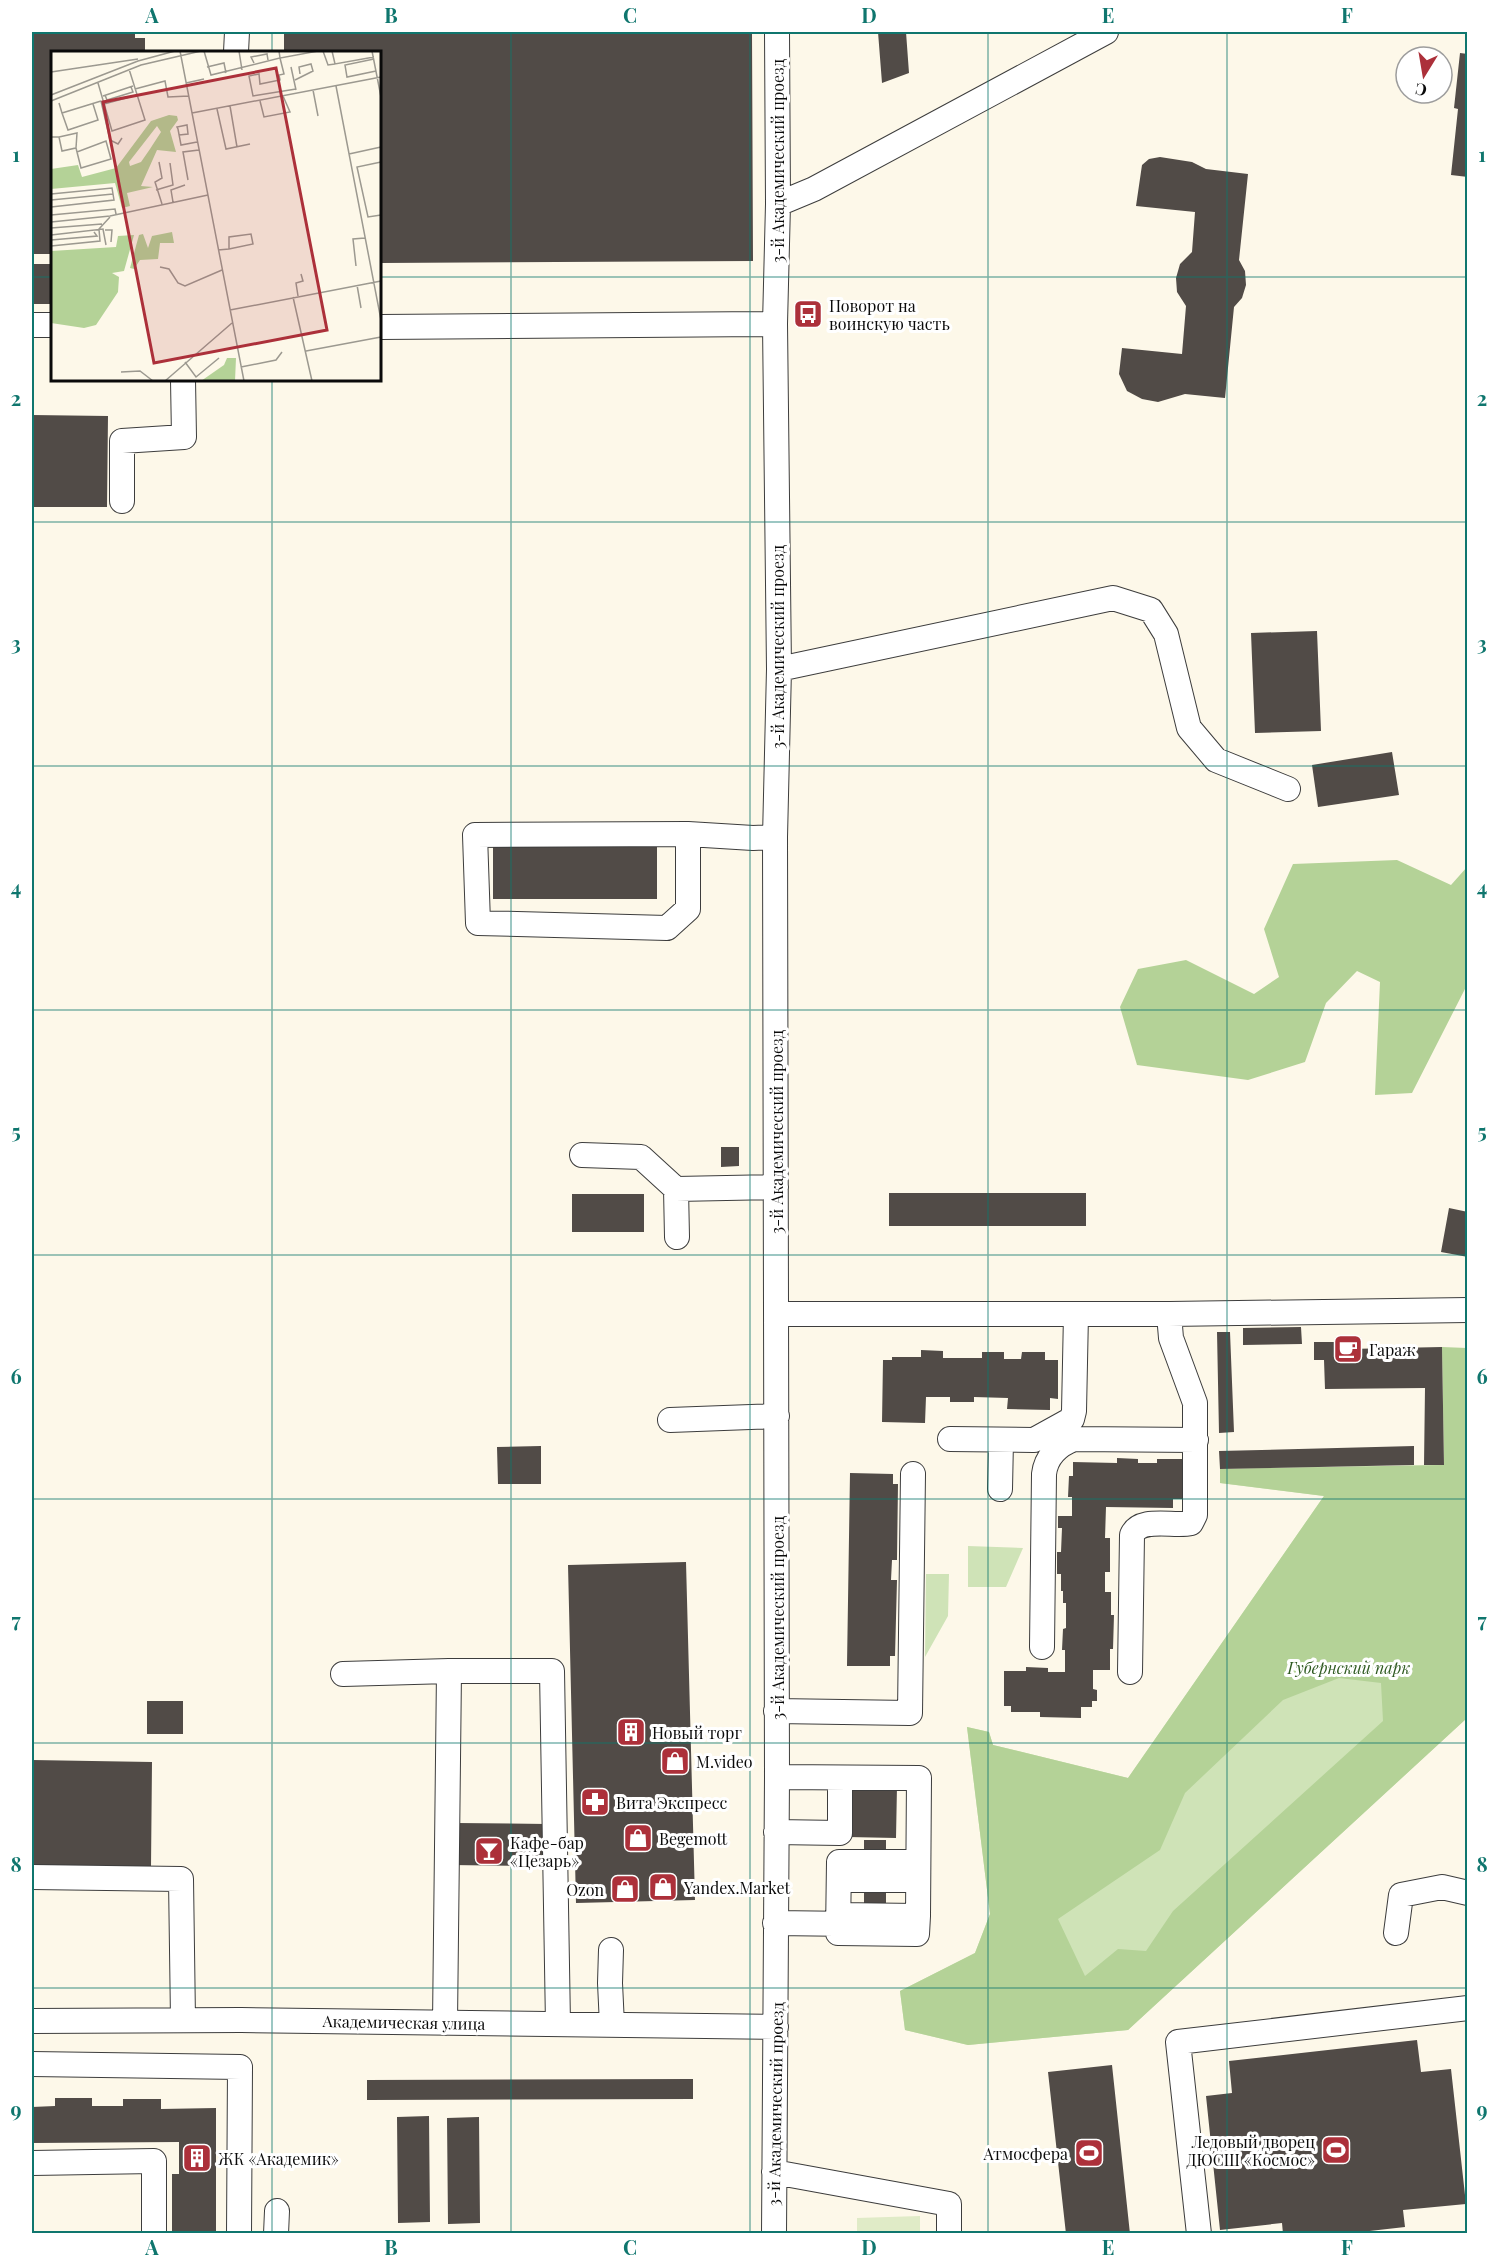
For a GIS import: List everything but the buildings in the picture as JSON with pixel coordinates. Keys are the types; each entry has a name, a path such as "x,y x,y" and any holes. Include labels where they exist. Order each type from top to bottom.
{"street":[{"path":"236,51 237,32"},
{"name":"3-й Академический проезд","path":"774,2234 777,1777 775,837 778,669 775,324 778,204 777,32"},
{"path":"778,204 814,189 1106,32"},
{"path":"381,327 775,324"},
{"path":"32,325 51,325"},
{"path":"122,501 122,441 183,437 183,381"},
{"path":"778,669 1113,598 1151,610 1166,634 1189,728 1216,760 1288,789"},
{"path":"688,834 688,909 667,928 478,923 475,835 688,834 775,837"},
{"path":"582,1155 641,1156 676,1189 776,1187"},
{"path":"676,1189 677,1237"},
{"path":"777,1314 1169,1314 1467,1310"},
{"path":"950,1439 1034,1440 1072,1419 1076,1314"},
{"path":"1130,1672 1132,1535 1138,1526 1144,1524 1184,1525 1193,1520 1195,1403 1171,1338 1169,1314"},
{"path":"670,1420 777,1416"},
{"path":"1041,1647 1044,1474 1051,1456 1066,1442 1074,1439 1196,1440"},
{"path":"1000,1489 1001,1440"},
{"path":"776,1711 910,1713 913,1474"},
{"path":"445,2023 449,1671"},
{"path":"343,1674 552,1671 558,2024"},
{"path":"776,1923 838,1924 917,1934 919,1778 777,1777"},
{"path":"776,1832 840,1833 840,1778"},
{"path":"838,1924 839,1871 918,1871"},
{"path":"32,1877 181,1878 183,2020"},
{"path":"1396,1933 1401,1895 1443,1887 1467,1893"},
{"path":"612,1950 610,1983 612,2025"},
{"path":"1199,2234 1178,2042 1467,2008"},
{"name":"Академическая улица","path":"32,2020 776,2027"},
{"path":"32,2064 240,2067 239,2234"},
{"path":"32,2163 154,2161 154,2234"},
{"path":"774,2172 949,2204 949,2234"}],"green space":[{"path":"1397,860 1451,885 1467,867 1467,985 1412,1093 1375,1095 1380,982 1357,971 1326,1003 1305,1062 1248,1080 1137,1065 1120,1007 1138,969 1186,960 1254,994 1279,977 1264,929 1293,864"},
{"name":"Губернский парк","path":"1442,1347 1467,1348 1467,1718 1128,2030 968,2045 905,2030 900,1991 975,1953 990,1914 967,1727 989,1732 993,1745 1128,1778 1324,1496 1220,1483 1220,1469 1444,1465","holes":["1339,1678 1381,1683 1383,1721 1173,1911 1146,1951 1118,1949 1085,1976 1058,1919 1160,1850 1185,1793 1283,1700"]},
{"name":"Губернский парк","path":"1467,1348 1467,1718 1128,2030 968,2045 905,2030 900,1991 975,1953 990,1914 967,1727 989,1732 993,1745 1128,1778 1324,1496 1220,1483 1220,1469 1444,1465"},
{"path":"968,1546 1023,1548 1006,1587 968,1587"},
{"path":"926,1574 949,1574 948,1616 925,1657"},
{"path":"920,2216 920,2233 857,2233 857,2218"}],"place":[{"name":"Поворот на воинскую часть","path":"808,314"},
{"name":"Гараж","path":"1348,1349"},
{"name":"Новый торг","path":"631,1732"},
{"name":"M.video","path":"675,1761"},
{"name":"Вита Экспресс","path":"595,1802"},
{"name":"Begemott","path":"638,1838"},
{"name":"Кафе-бар «Цезарь»","path":"489,1851"},
{"name":"Yandex.Market","path":"663,1887"},
{"name":"Ozon","path":"625,1889"},
{"name":"Ледовый дворец ДЮСШ «Космос»","path":"1336,2150"},
{"name":"Атмосфера","path":"1089,2153"},
{"name":"ЖК «Академик»","path":"197,2158"}]}
